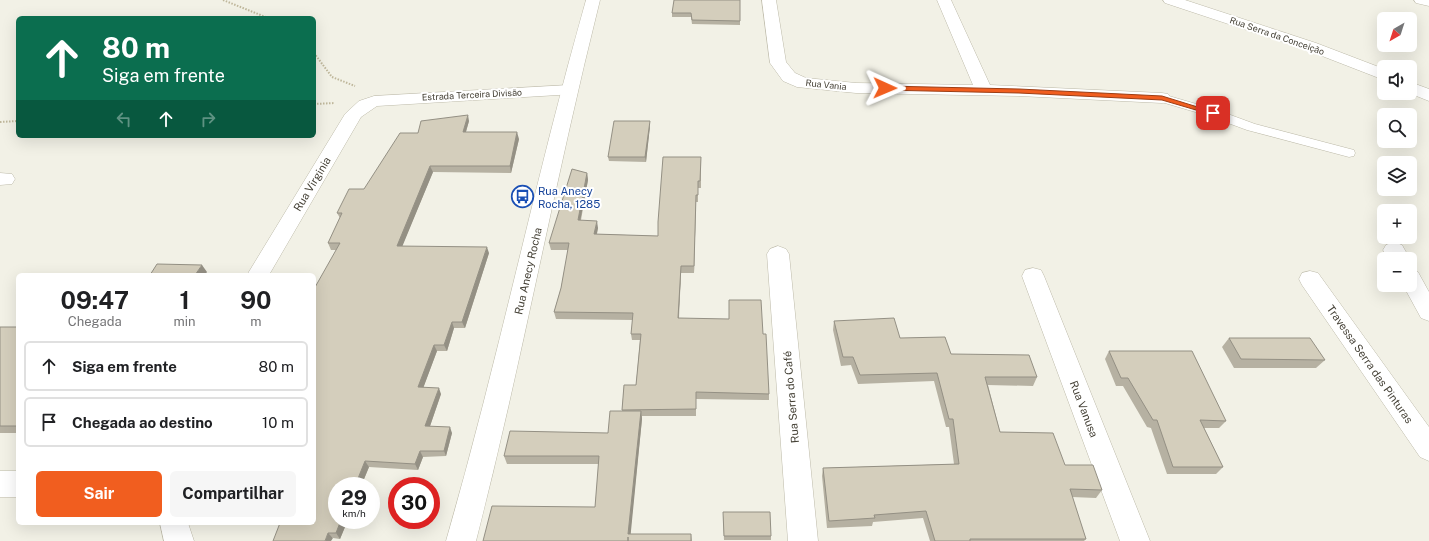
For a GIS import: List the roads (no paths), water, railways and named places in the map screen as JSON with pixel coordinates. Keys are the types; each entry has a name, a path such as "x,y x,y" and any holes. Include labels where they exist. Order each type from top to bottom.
{"street":[{"name":"Rua Anecy Rocha","path":"462,541 487,446 569,90 593,0"},
{"name":"Rua Vania","path":"769,0 778,63 789,77 803,83 856,88 1162,98"},
{"path":"944,0 984,91"},
{"name":"Rua Serra da Conceição","path":"1170,0 1310,46 1377,72"},
{"path":"1421,0 1429,2"},
{"name":"Estrada Terceira Divisão","path":"374,101 569,90"},
{"path":"1417,90 1429,96"},
{"name":"Rua Virginia","path":"259,273 354,114 365,105 374,101"},
{"name":"Rua Serra do Café","path":"778,254 803,541"},
{"name":"Rua Vanusa","path":"1033,276 1135,541"},
{"name":"Travessa Serra das Pinturas","path":"1310,279 1429,449"},
{"path":"1417,291 1429,312"},
{"path":"0,484 16,484"},
{"path":"175,525 179,541"}],"lane":[{"path":"1162,98 1213,113 1251,128 1349,153"}],"place":[{"name":"Rua Anecy Rocha, 1285","path":"523,197"}]}
